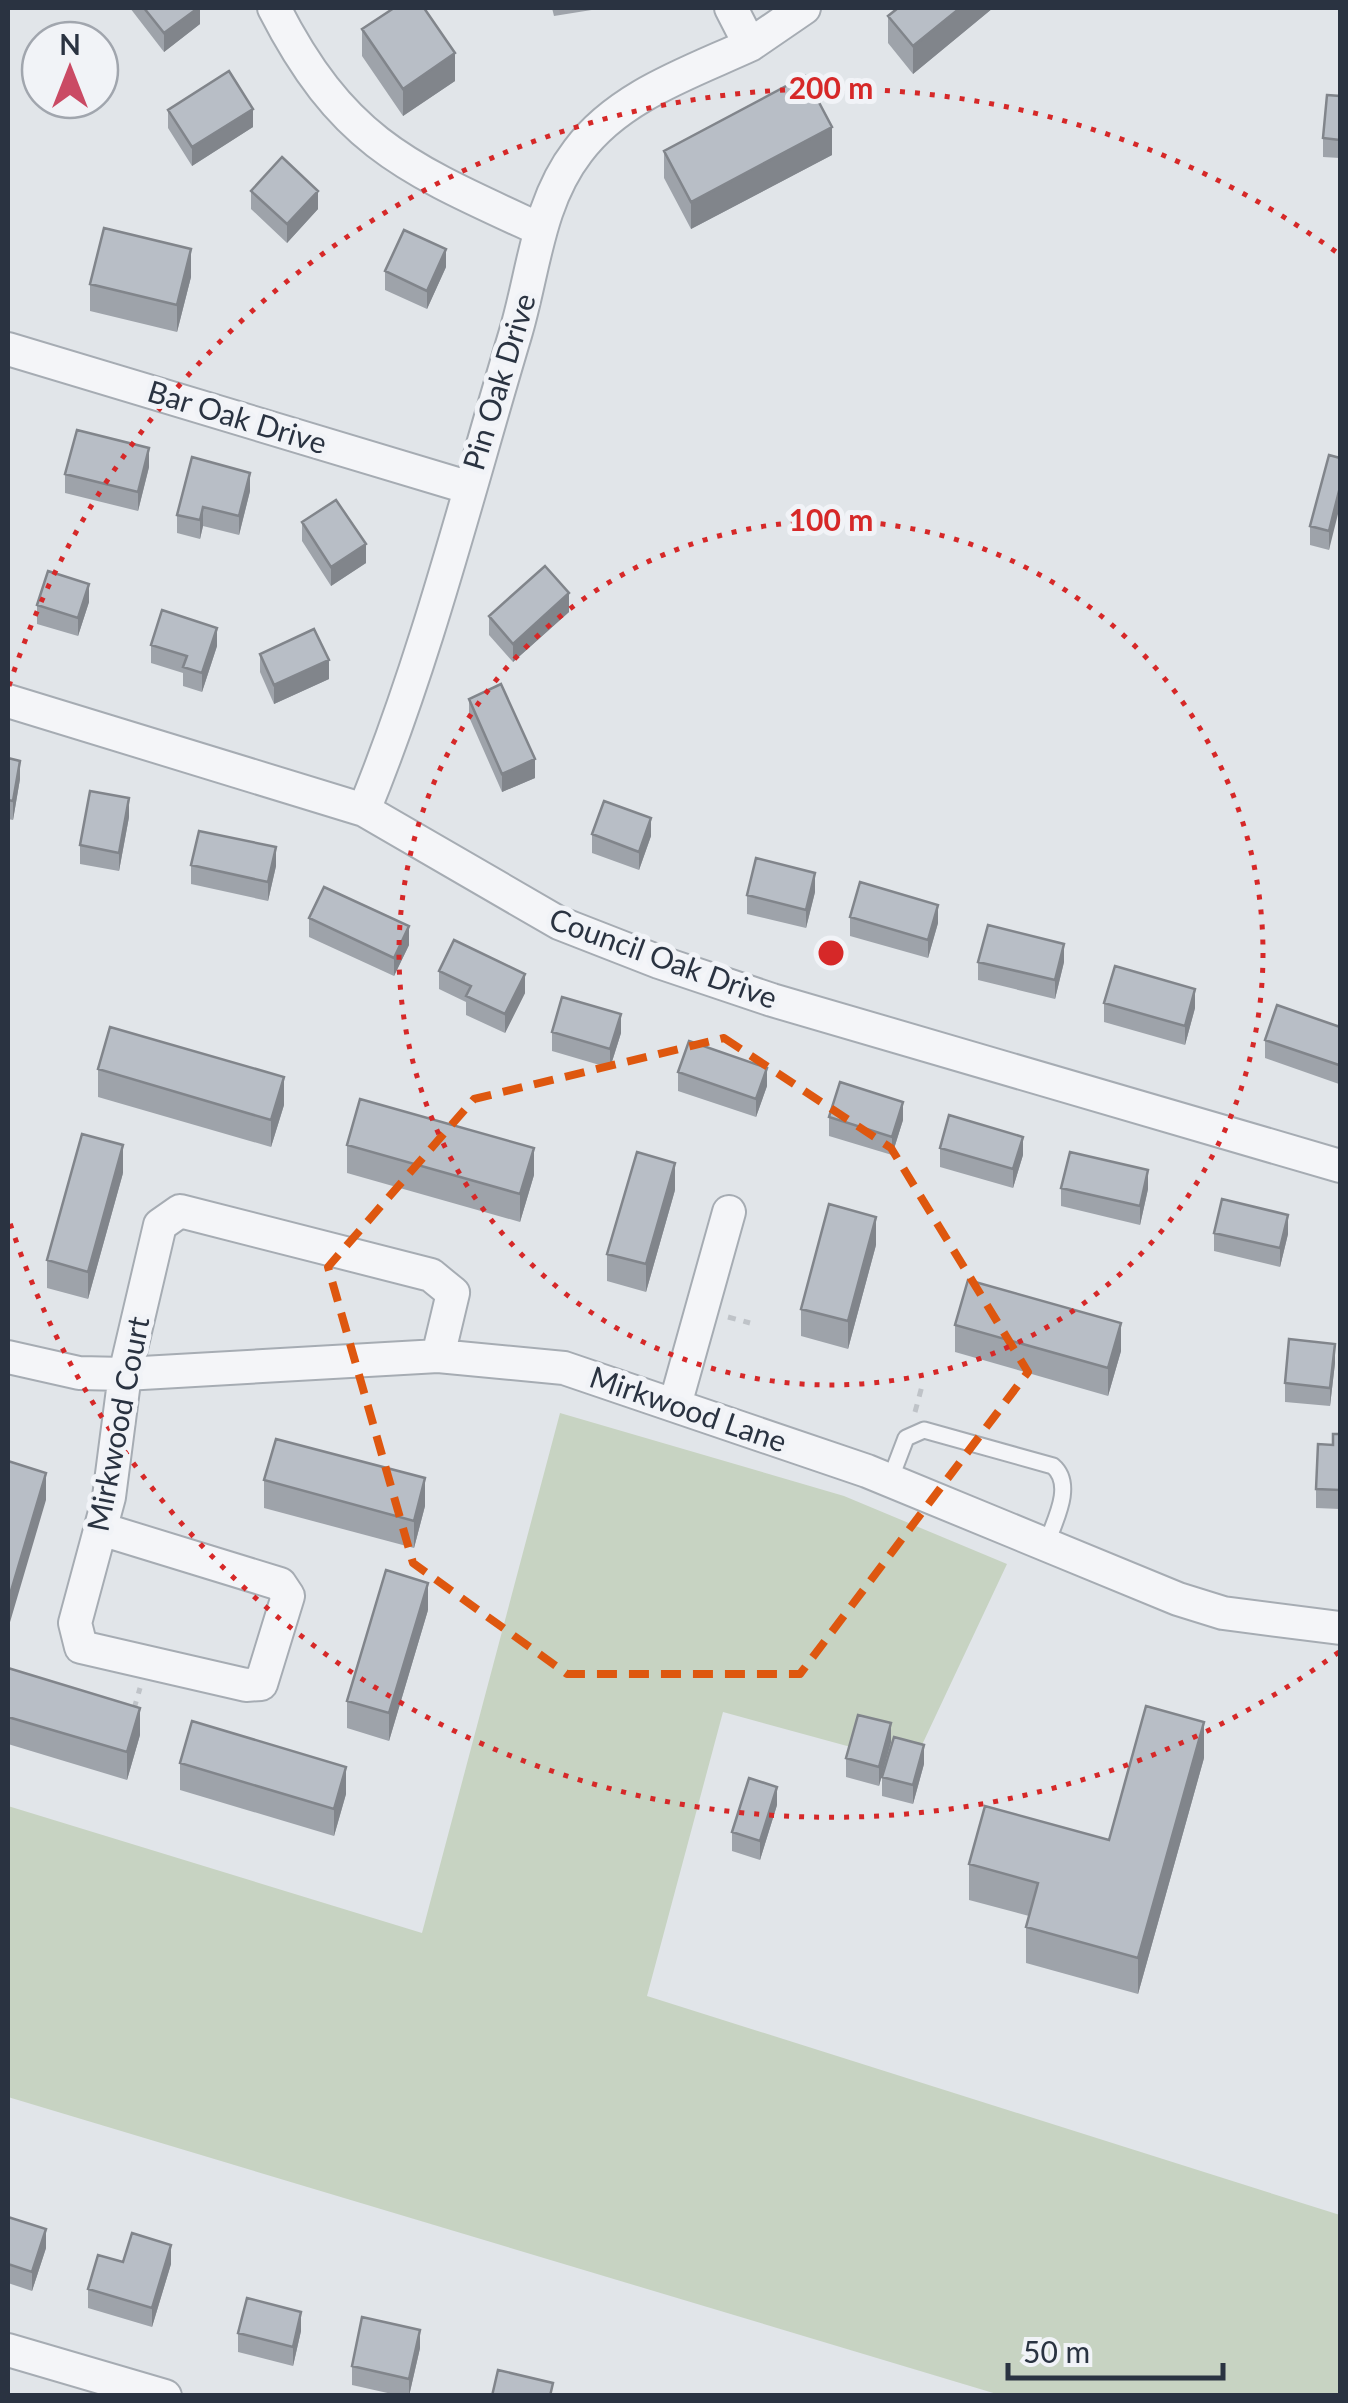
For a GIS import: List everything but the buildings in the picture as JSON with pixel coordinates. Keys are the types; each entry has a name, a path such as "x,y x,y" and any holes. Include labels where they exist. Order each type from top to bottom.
{"street":[{"path":"274,8 320,86 364,135 414,172 538,228"},
{"path":"731,8 750,46"},
{"name":"Pin Oak Drive","path":"364,810 432,627 467,487 532,276 538,228 576,153 603,122 651,90 750,46 804,8"},
{"name":"Bar Oak Drive","path":"8,349 467,487"},
{"name":"Council Oak Drive","path":"8,700 364,810 559,923 658,962 772,1000 1340,1166"},
{"name":"Mirkwood Court","path":"101,1529 280,1584 288,1596 261,1684 246,1685 90,1650 81,1646 75,1623 101,1529 125,1374 160,1225 180,1211 431,1275 453,1293 438,1356"},
{"path":"675,1405 729,1212"},
{"name":"Mirkwood Lane","path":"8,1357 79,1373 125,1374 438,1356 530,1361 564,1368 890,1480 1141,1586 1223,1614 1340,1628"},
{"path":"8,2350 165,2396"}],"lane":[{"path":"890,1480 906,1438 924,1430 1053,1466 1062,1474 1064,1485 1046,1545"}],"highlighted area":[{"path":"724,1038 891,1148 1028,1372 800,1674 567,1674 413,1563 328,1267 474,1099"}],"green space":[{"path":"560,1413 844,1496 1007,1564 913,1764 723,1712 647,1996 1340,2215 1340,2395 1000,2395 8,2097 8,1806 422,1933"}]}
